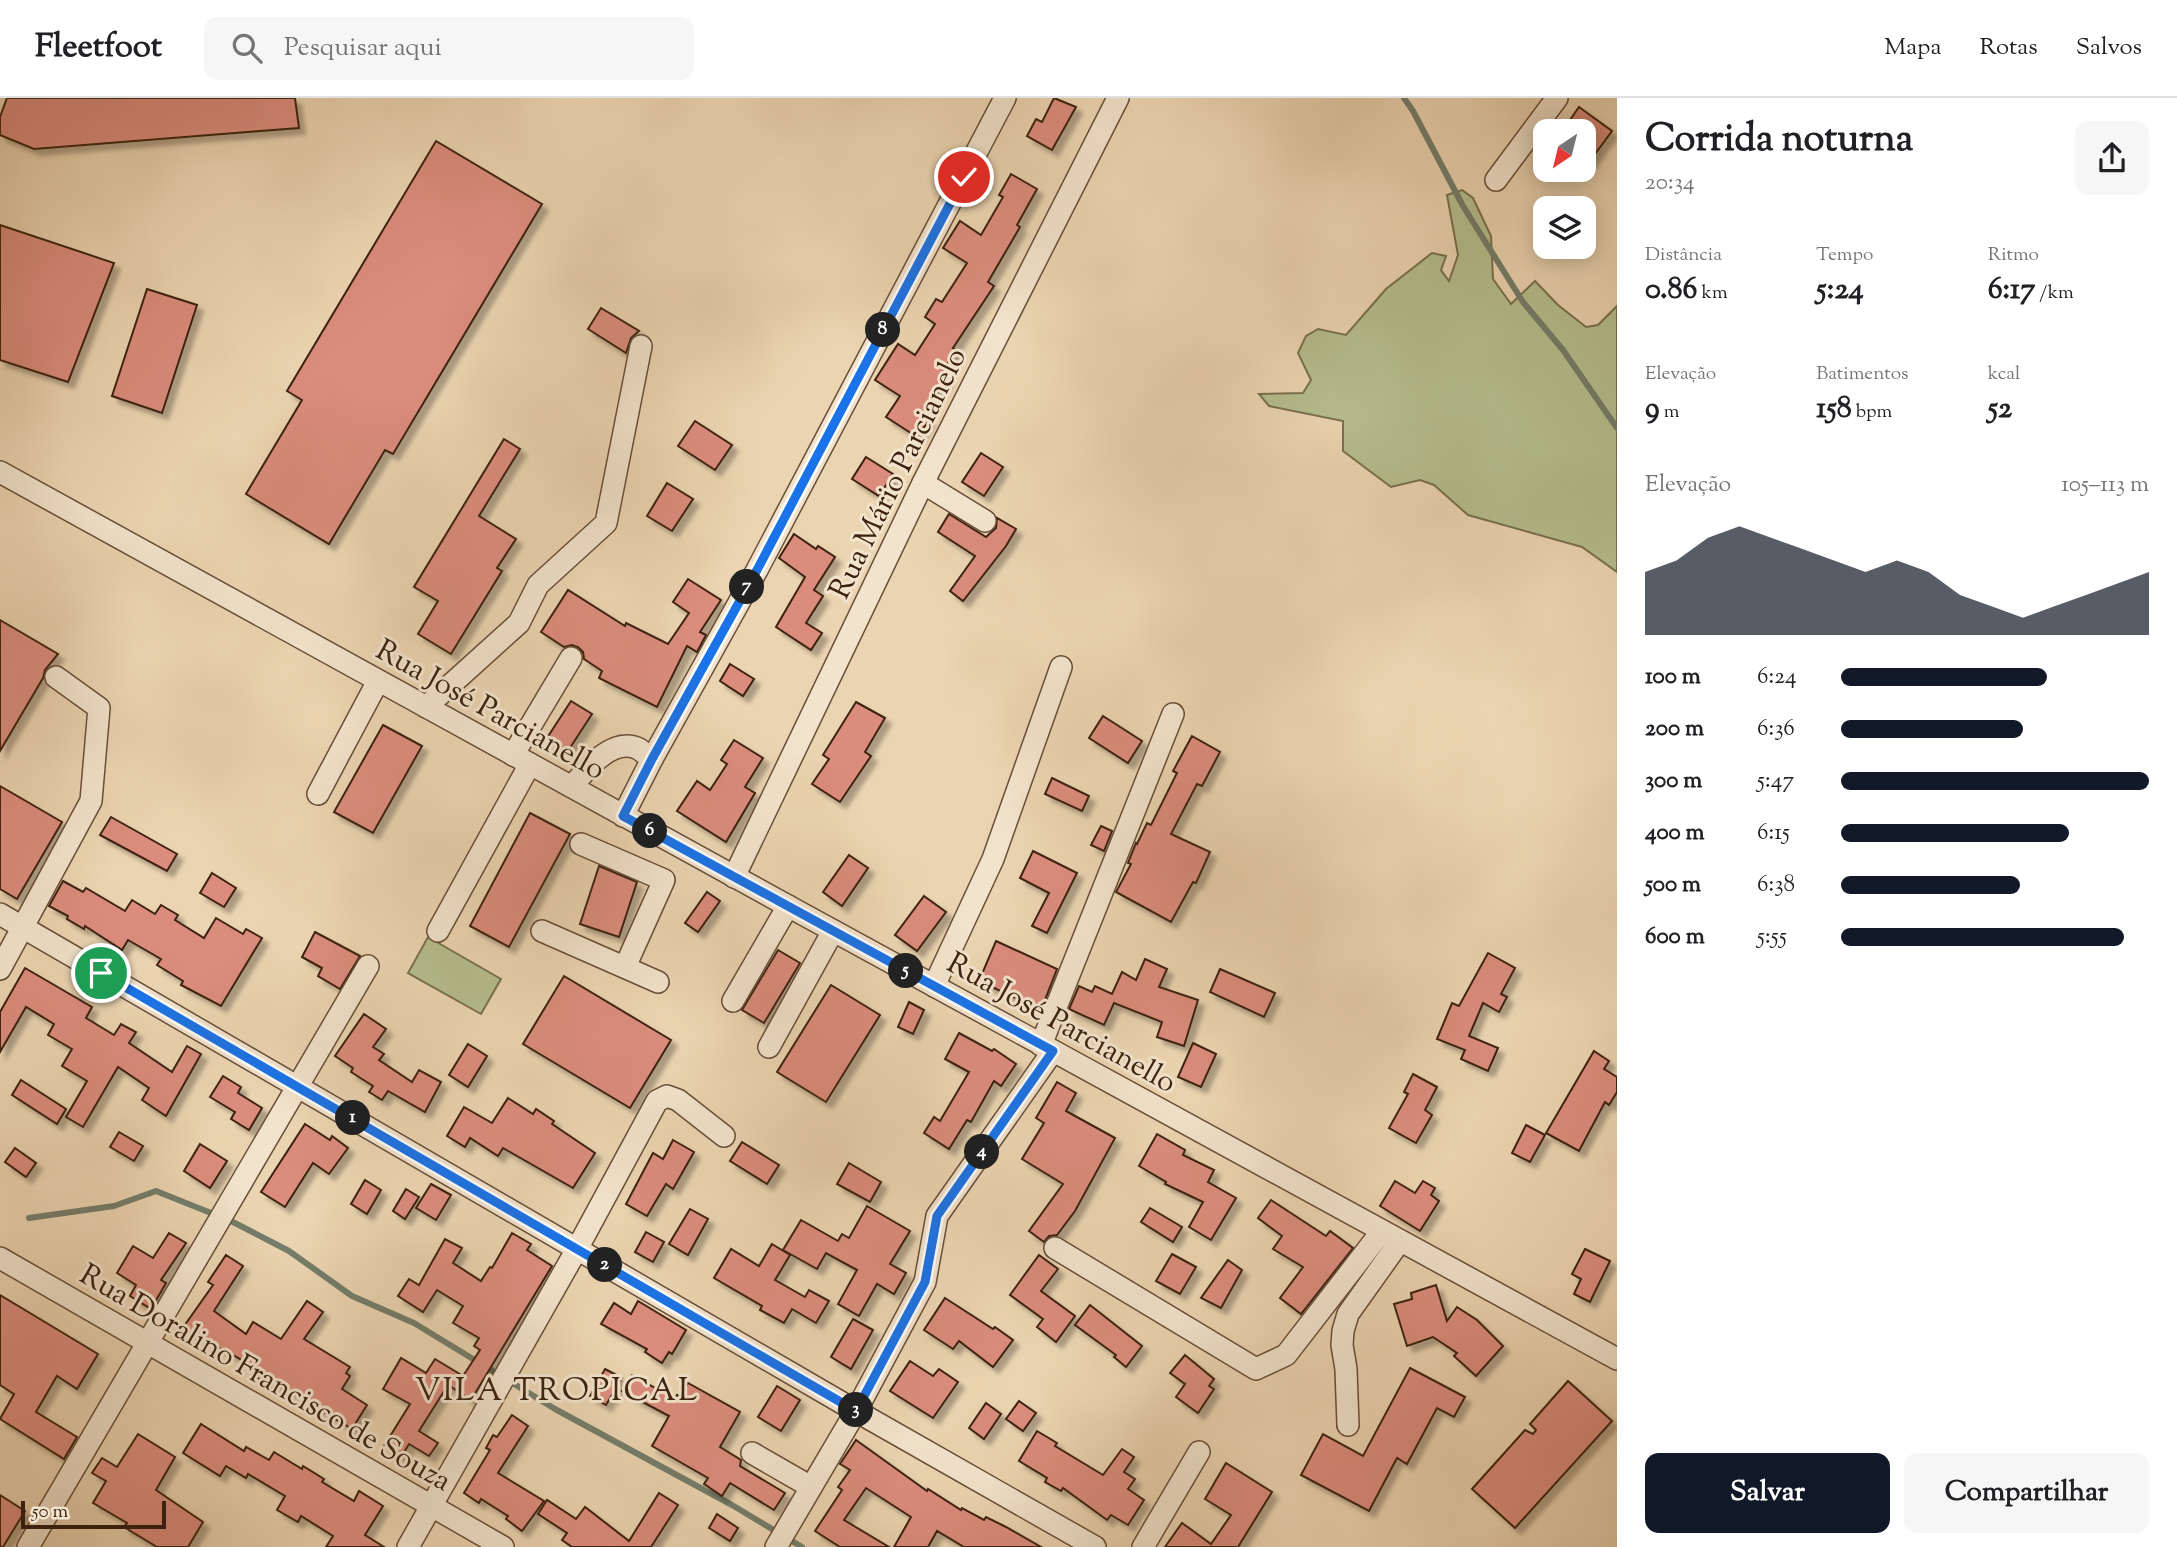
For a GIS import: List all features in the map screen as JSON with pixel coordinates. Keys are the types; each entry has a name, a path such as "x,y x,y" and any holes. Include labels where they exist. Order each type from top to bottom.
{"street":[{"path":"623,816 757,570 1005,98"},
{"name":"Rua Mário Parcianelo","path":"734,877 923,483 1118,98"},
{"path":"1496,180 1557,98"},
{"path":"426,707 519,623 538,584 606,523 641,346"},
{"name":"Rua José Parcianello","path":"0,472 650,831 1617,1359"},
{"path":"923,483 985,521"},
{"path":"438,931 571,658"},
{"path":"934,986 993,859 1061,667"},
{"path":"0,969 91,801 99,708 56,677"},
{"path":"318,794 378,681"},
{"path":"776,1547 856,1411 925,1282 937,1216 1047,1048 1173,714"},
{"path":"572,788 588,767 615,748 636,748 652,759"},
{"path":"633,866 650,831"},
{"path":"582,844 664,880 625,967"},
{"path":"733,1001 788,906"},
{"path":"0,914 577,1250 1096,1547"},
{"path":"542,930 658,982"},
{"path":"769,1047 833,931"},
{"path":"28,1547 368,966"},
{"path":"408,1547 577,1250 657,1101 667,1096 678,1100 724,1136"},
{"path":"1055,1248 1256,1369 1286,1355 1391,1236"},
{"path":"1348,1425 1343,1331 1348,1314 1391,1236"},
{"name":"Rua Doralino Francisco de Souza","path":"0,1258 503,1547"},
{"path":"1143,1547 1199,1452"},
{"path":"752,1453 811,1487"}],"green space":[{"path":"1462,190 1473,198 1491,236 1493,279 1511,304 1535,281 1558,305 1586,327 1598,325 1617,306 1617,572 1582,547 1468,515 1434,485 1420,480 1391,487 1343,451 1343,421 1269,406 1259,394 1303,393 1311,380 1298,353 1306,336 1318,329 1346,335 1386,289 1432,253 1446,256 1441,270 1449,281 1458,255 1447,195"},
{"path":"428,937 501,979 481,1014 408,973"}],"building":[{"path":"7,98 295,98 299,128 34,149 0,135 0,117"},
{"path":"1054,98 1076,107 1052,150 1027,136 1036,119 1042,122"},
{"path":"1579,107 1596,119 1571,119"},
{"path":"1596,119 1612,131 1596,153"},
{"path":"436,141 542,204 393,454 385,450 329,544 246,494 302,400 287,391"},
{"path":"1011,174 1037,189 1017,225 1020,227 988,282 994,286 953,348 956,350 941,374 947,378 923,416 929,420 917,437 886,417 900,396 875,380 898,344 915,355 935,324 925,317 936,299 942,302 967,263 943,248 960,221 981,235 1003,197 999,195"},
{"path":"0,225 114,263 68,382 0,360"},
{"path":"147,289 197,305 162,413 112,396"},
{"path":"601,308 639,331 631,338 626,353 588,329"},
{"path":"695,421 732,445 715,470 678,446"},
{"path":"504,439 520,449 479,516 516,539 497,568 502,571 451,654 418,634 438,601 414,587"},
{"path":"981,453 1003,467 984,496 962,482"},
{"path":"866,457 893,474 879,496 852,479"},
{"path":"667,483 693,499 672,531 647,516"},
{"path":"949,514 986,537 996,528 997,518 1016,529 963,601 950,591 975,556 938,532"},
{"path":"794,534 816,549 818,546 835,557 814,590 823,596 806,623 822,633 811,650 776,627 805,577 779,558"},
{"path":"688,579 721,600 700,632 706,635 697,652 687,646 657,707 599,678 602,671 584,659 583,652 578,647 564,647 541,632 568,590 625,626 626,623 668,644 689,613 673,602"},
{"path":"0,620 58,654 45,670 43,678 0,751"},
{"path":"730,664 754,679 743,696 720,681"},
{"path":"571,701 592,714 568,751 547,738"},
{"path":"856,702 885,718 865,752 871,756 840,802 812,784 829,759 823,755"},
{"path":"1103,716 1142,741 1128,763 1089,738"},
{"path":"383,725 422,746 373,833 334,812"},
{"path":"1192,736 1220,752 1202,786 1197,784 1171,834 1210,852 1196,883 1193,882 1171,922 1116,892 1131,864 1128,863 1136,843 1147,823 1151,825 1177,773 1173,771"},
{"path":"734,740 763,758 745,787 755,793 726,842 677,811 697,781 710,790 727,764 721,760"},
{"path":"1052,778 1089,796 1082,811 1045,794"},
{"path":"0,786 62,822 17,899 0,889"},
{"path":"530,813 570,834 509,947 470,926"},
{"path":"111,817 177,854 167,871 100,835"},
{"path":"1101,826 1112,831 1104,851 1091,845"},
{"path":"1033,851 1077,873 1047,933 1032,926 1049,893 1020,878"},
{"path":"849,855 868,868 842,906 823,892"},
{"path":"599,866 637,882 619,937 580,924"},
{"path":"212,873 236,888 224,907 200,893"},
{"path":"63,881 83,892 86,888 125,911 132,900 155,914 161,905 178,915 175,920 204,938 216,918 243,934 246,929 262,938 221,1006 181,985 183,981 157,965 161,959 128,940 122,950 49,906"},
{"path":"707,892 720,901 698,932 685,923"},
{"path":"924,896 946,912 917,951 895,935"},
{"path":"315,932 360,956 340,989 318,976 322,968 302,957"},
{"path":"996,941 1057,969 1041,1010 979,981"},
{"path":"778,950 800,963 764,1023 742,1010"},
{"path":"1488,953 1515,968 1501,994 1507,997 1499,1012 1483,1003 1469,1036 1498,1048 1488,1071 1461,1059 1465,1050 1437,1039 1452,1003 1459,1006"},
{"path":"1145,959 1167,969 1159,987 1198,1000 1184,1046 1157,1037 1162,1022 1114,1003 1104,1025 1069,1009 1079,986 1092,992 1095,986 1112,994 1122,972 1136,980"},
{"path":"25,968 92,1007 86,1018 114,1035 121,1024 136,1032 129,1043 172,1072 187,1046 201,1054 166,1116 142,1100 149,1088 118,1067 83,1127 66,1117 87,1081 62,1066 72,1049 48,1035 54,1024 26,1007 0,1052 0,1012"},
{"path":"1220,969 1275,993 1264,1017 1210,992"},
{"path":"564,976 671,1040 630,1108 523,1044"},
{"path":"831,985 880,1015 826,1102 777,1072"},
{"path":"909,1002 924,1010 913,1034 898,1027"},
{"path":"364,1014 386,1029 373,1047 384,1054 379,1060 412,1082 419,1070 441,1082 425,1112 388,1091 382,1100 369,1092 373,1086 351,1072 353,1068 335,1056"},
{"path":"959,1033 992,1051 994,1049 1016,1064 1001,1086 994,1081 971,1122 967,1120 949,1149 924,1133 934,1117 940,1121 969,1072 945,1059"},
{"path":"1193,1043 1216,1054 1201,1087 1178,1077"},
{"path":"468,1044 487,1056 468,1087 449,1075"},
{"path":"1594,1051 1609,1061 1604,1069 1617,1077 1617,1092 1609,1105 1605,1102 1579,1151 1546,1133"},
{"path":"1413,1074 1437,1087 1425,1110 1432,1115 1416,1143 1389,1128 1408,1094 1404,1092"},
{"path":"223,1076 241,1087 238,1093 262,1108 249,1130 231,1119 235,1112 210,1097"},
{"path":"21,1080 66,1109 57,1124 12,1095"},
{"path":"1057,1082 1076,1093 1066,1111 1115,1138 1075,1211 1057,1235 1049,1236 1044,1242 1029,1231 1063,1184 1022,1159 1044,1123 1036,1118"},
{"path":"508,1098 533,1114 536,1109 554,1121 552,1124 595,1153 573,1188 503,1148 498,1156 470,1138 465,1147 447,1136 464,1107 492,1123"},
{"path":"305,1124 330,1140 332,1136 348,1148 329,1174 313,1163 285,1207 261,1192"},
{"path":"1526,1125 1545,1135 1530,1162 1512,1153"},
{"path":"119,1132 143,1146 134,1161 110,1147"},
{"path":"1157,1134 1185,1150 1183,1155 1214,1170 1208,1182 1236,1198 1211,1240 1189,1227 1203,1202 1165,1184 1166,1182 1139,1166"},
{"path":"673,1140 694,1152 673,1189 666,1184 647,1216 626,1204 653,1153 663,1159"},
{"path":"742,1142 779,1165 767,1184 730,1161"},
{"path":"200,1144 227,1161 210,1188 184,1171"},
{"path":"15,1148 36,1163 26,1177 5,1162"},
{"path":"849,1163 881,1182 870,1202 837,1184"},
{"path":"365,1180 381,1190 367,1214 351,1204"},
{"path":"1395,1181 1415,1193 1423,1181 1435,1188 1431,1195 1439,1201 1420,1231 1380,1206"},
{"path":"431,1184 451,1195 436,1220 416,1208"},
{"path":"406,1189 419,1197 405,1219 393,1211"},
{"path":"1271,1200 1326,1236 1330,1231 1353,1248 1301,1314 1280,1298 1303,1267 1273,1249 1282,1236 1258,1218"},
{"path":"867,1206 910,1231 890,1264 906,1273 894,1294 877,1284 859,1316 838,1304 857,1270 826,1253 817,1269 783,1250 801,1220 838,1241 842,1234 849,1238"},
{"path":"1150,1208 1182,1227 1173,1242 1141,1222"},
{"path":"690,1209 708,1219 688,1255 669,1244"},
{"path":"646,1232 664,1242 653,1262 635,1252"},
{"path":"169,1233 186,1243 161,1280 166,1283 151,1309 130,1296 136,1285 117,1273 133,1246 153,1258"},
{"path":"512,1233 531,1244 527,1250 552,1266 471,1400 448,1385 419,1431 438,1443 429,1456 409,1444 401,1457 384,1446 410,1404 383,1389 401,1358 426,1373 435,1359 463,1376 480,1350 474,1346 479,1338 453,1323 463,1306 437,1290 423,1312 398,1296 409,1279 419,1285 445,1239 462,1248 453,1263 481,1281 490,1267 492,1268"},
{"path":"772,1244 790,1255 775,1280 805,1297 809,1290 829,1301 816,1323 792,1309 784,1323 760,1310 762,1306 714,1278 731,1249 759,1266"},
{"path":"1585,1249 1610,1261 1590,1302 1574,1294 1581,1279 1572,1274"},
{"path":"1172,1254 1196,1267 1180,1294 1156,1281"},
{"path":"226,1255 243,1266 214,1311 246,1334 253,1322 281,1339 307,1301 323,1312 304,1339 350,1367 346,1373 350,1376 342,1389 367,1405 352,1429 274,1382 271,1387 253,1375 257,1369 201,1335 198,1340 182,1329 213,1285 208,1282"},
{"path":"1039,1255 1058,1269 1041,1291 1075,1316 1056,1342 1037,1327 1043,1319 1010,1295"},
{"path":"1228,1260 1242,1270 1221,1308 1201,1298"},
{"path":"1436,1285 1447,1321 1457,1307 1477,1320 1503,1346 1476,1376 1454,1356 1457,1353 1433,1337 1407,1346 1394,1304 1412,1299 1411,1293"},
{"path":"0,1295 98,1354 77,1389 57,1376 36,1412 77,1437 64,1459 0,1419 14,1394 0,1385"},
{"path":"945,1298 1013,1340 993,1367 959,1341 953,1349 924,1330"},
{"path":"638,1301 686,1330 672,1354 669,1352 662,1363 645,1352 647,1349 601,1324 614,1303 631,1314"},
{"path":"1090,1305 1142,1346 1126,1367 1114,1357 1116,1355 1075,1325"},
{"path":"853,1319 873,1330 851,1369 831,1357"},
{"path":"1185,1355 1214,1379 1209,1386 1214,1389 1198,1413 1176,1397 1185,1384 1170,1373"},
{"path":"910,1361 933,1376 939,1369 958,1382 933,1418 890,1391"},
{"path":"1410,1368 1465,1397 1454,1417 1437,1408 1407,1464 1397,1458 1369,1511 1301,1475 1323,1434 1363,1456"},
{"path":"605,1369 622,1378 606,1405 590,1396"},
{"path":"632,1375 675,1399 688,1383 740,1412 720,1447 741,1460 740,1466 785,1493 774,1510 730,1483 722,1496 704,1484 708,1478 652,1446 669,1416 622,1391"},
{"path":"1568,1381 1612,1421 1515,1528 1472,1489 1525,1430 1533,1434 1536,1430 1530,1424"},
{"path":"777,1386 800,1400 781,1431 758,1417"},
{"path":"1019,1401 1036,1413 1023,1431 1006,1419"},
{"path":"986,1403 1001,1414 984,1439 969,1428"},
{"path":"512,1415 528,1426 498,1473 544,1501 522,1531 506,1519 508,1516 481,1499 479,1503 464,1493 490,1450 486,1448 493,1435 497,1437"},
{"path":"201,1424 244,1451 246,1447 269,1460 274,1452 302,1469 303,1466 324,1479 322,1482 354,1501 359,1491 383,1506 365,1535 384,1547 326,1547 333,1536 301,1516 298,1522 277,1510 285,1496 248,1474 246,1478 226,1466 220,1476 183,1453"},
{"path":"1037,1431 1057,1443 1055,1446 1103,1475 1122,1449 1134,1457 1124,1472 1135,1479 1128,1489 1144,1500 1128,1525 1111,1515 1107,1520 1063,1488 1061,1491 1045,1482 1047,1478 1019,1461"},
{"path":"138,1434 175,1457 156,1490 203,1522 188,1547 157,1547 124,1527 127,1523 93,1503 106,1481 92,1473 102,1458 117,1467"},
{"path":"856,1440 927,1491 928,1489 961,1510 962,1508 984,1520 986,1517 1041,1547 964,1547 937,1531 928,1547 894,1547 911,1517 866,1488 844,1520 889,1547 840,1547 815,1531 842,1490 838,1487 850,1470 840,1464"},
{"path":"1226,1463 1272,1492 1238,1547 1165,1547 1182,1523 1211,1544 1231,1515 1205,1499"},
{"path":"659,1493 678,1505 651,1547 572,1547 562,1540 567,1533 538,1514 547,1500 576,1519 585,1507 629,1541"},
{"path":"0,1495 25,1511 3,1547 0,1547"},
{"path":"717,1514 738,1528 730,1541 709,1528"}],"waterway":[{"path":"1404,98 1463,206 1523,302 1563,350 1617,428"},
{"path":"29,1218 114,1206 156,1191 231,1221 289,1251 352,1296 414,1323 555,1409 732,1505 802,1547"}],"district":[{"name":"VILA TROPICAL","path":"557,1389"}],"route":[{"path":"101,973 856,1411 925,1282 937,1216 1053,1051 623,816 757,570 964,177"}]}
